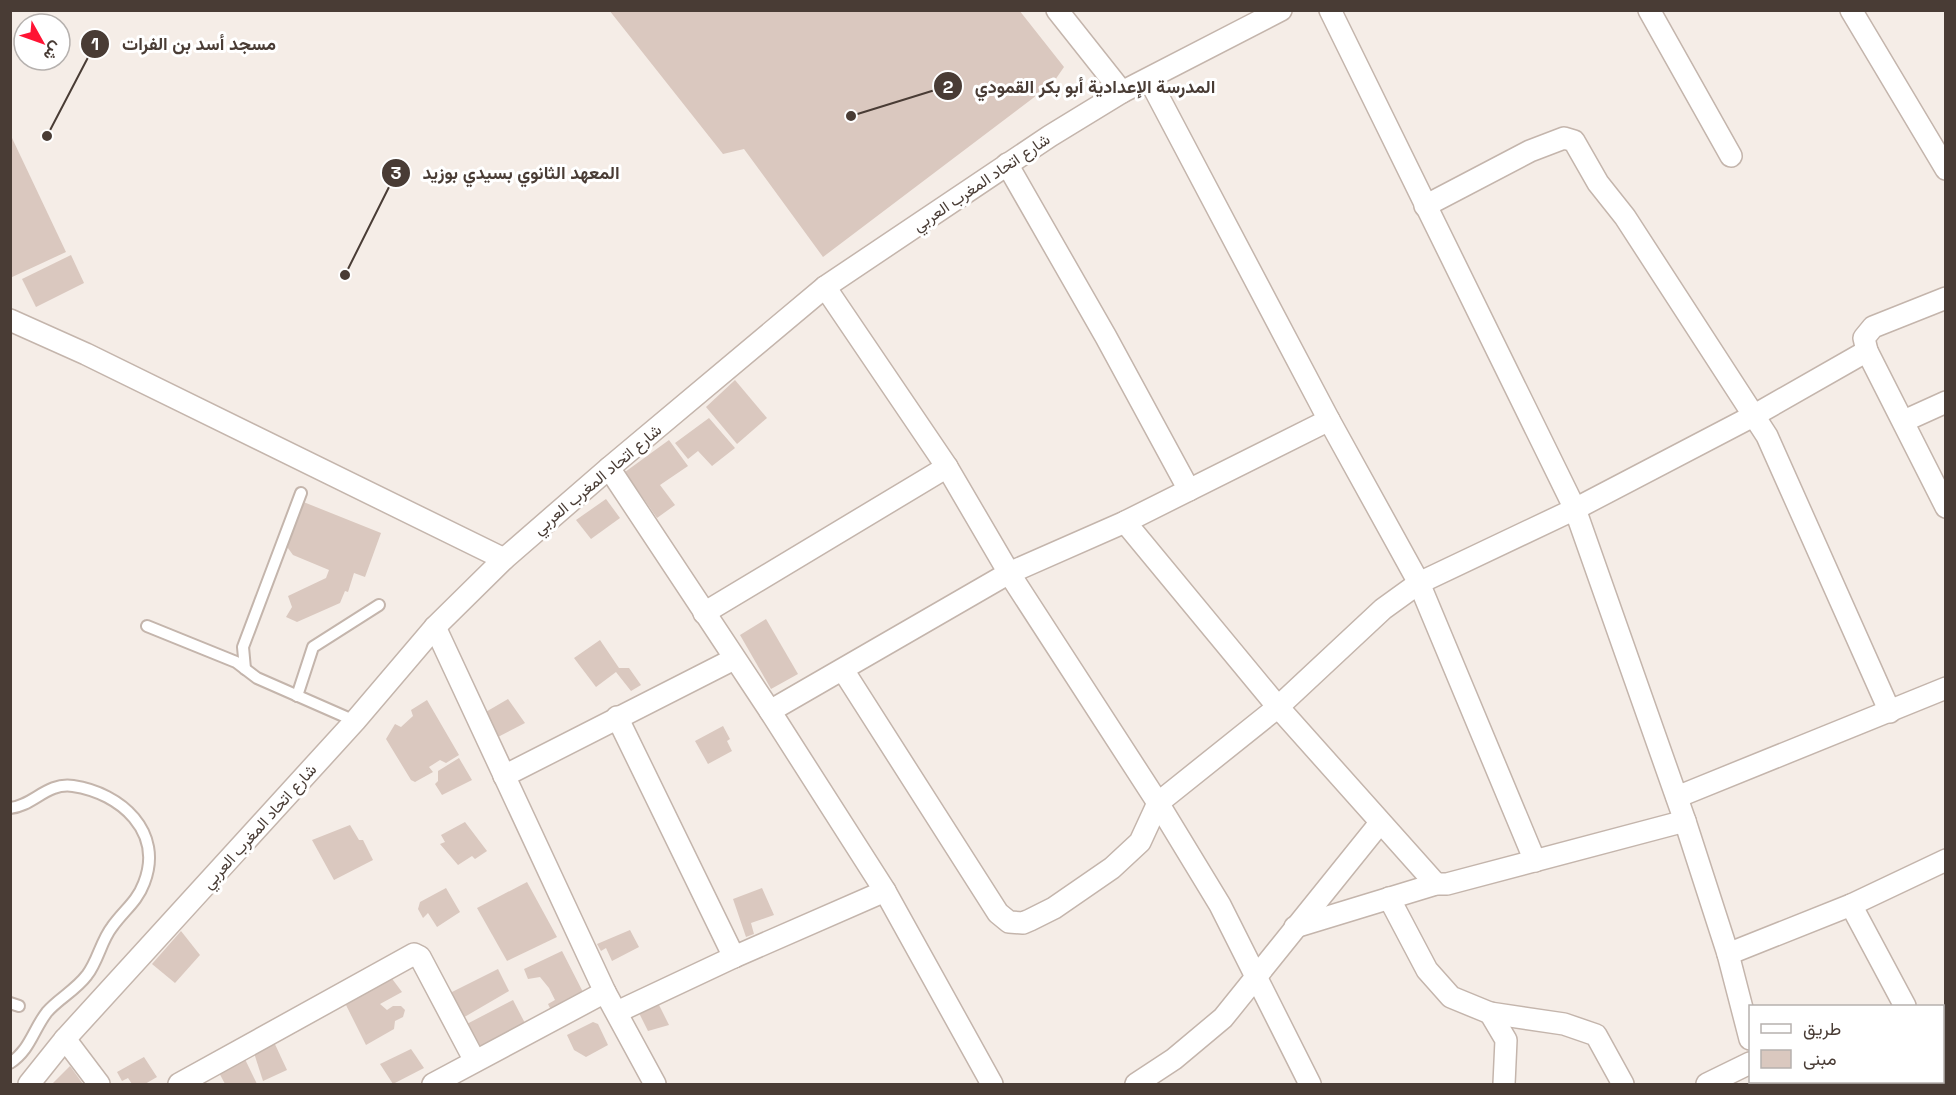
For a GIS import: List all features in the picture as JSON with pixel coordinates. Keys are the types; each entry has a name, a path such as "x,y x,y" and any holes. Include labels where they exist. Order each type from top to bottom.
{"street":[{"path":"1057,10 1122,92"},
{"name":"شارع اتحاد المغرب العربي","path":"29,1084 65,1039 355,722 435,627 504,559 609,468 825,287 1006,164 1122,92 1281,10"},
{"path":"1330,10 1575,509 1685,821 1728,954 1749,1035"},
{"path":"1649,10 1731,156"},
{"path":"1851,10 1946,169"},
{"path":"1149,79 1329,420 1419,583 1535,861"},
{"path":"1425,206 1530,151 1558,139 1571,139 1767,436 1890,712"},
{"path":"1006,164 1107,337 1189,490"},
{"path":"825,287 947,467 1010,573 1158,803 1220,905 1255,979 1310,1084"},
{"path":"1946,298 1873,327 1864,338 1867,351 1946,507"},
{"path":"10,320 86,354 504,559"},
{"path":"843,670 993,905 1009,922 1023,923 1054,908 1112,868 1140,842 1158,803 1278,707 1383,609 1419,583 1575,509 1753,416 1867,351"},
{"path":"1904,421 1946,402"},
{"path":"770,711 1010,573 1125,522 1329,420"},
{"path":"704,613 947,467"},
{"path":"609,468 770,711 885,891 992,1084"},
{"path":"1125,522 1278,707 1436,884"},
{"path":"435,627 605,992 655,1084"},
{"path":"504,776 734,659"},
{"path":"1677,797 1946,688"},
{"path":"617,717 734,957"},
{"path":"1295,927 1436,884 1447,884 1685,821"},
{"path":"1136,1084 1174,1059 1223,1018 1380,823"},
{"path":"1728,954 1851,905 1946,860"},
{"path":"617,1012 734,957 885,891"},
{"path":"1389,898 1427,970 1451,997 1490,1013 1564,1024 1596,1035 1623,1084"},
{"path":"1851,905 1904,1005"},
{"path":"179,1084 414,954 420,957 475,1061"},
{"path":"433,1084 605,992"},
{"path":"1490,1013 1506,1040 1504,1084"},
{"path":"65,1039 99,1084"},
{"path":"1707,1084 1749,1064"}],"lane":[{"path":"245,669 243,647 301,493"},
{"path":"297,696 313,647 379,605"},
{"path":"147,626 236,662 257,678 355,722"},
{"path":"10,808 20,807 58,785 72,785 104,795 120,803 134,816 147,839 149,866 144,884 135,902 111,928 87,975 47,1012 23,1054 10,1063"}],"building":[{"path":"609,10 1019,10 1064,67 1053,83 823,257 744,149 723,154"},
{"path":"12,138 66,252 10,278 10,139"},
{"path":"71,255 84,283 36,307 22,279"},
{"path":"735,380 767,418 737,444 706,407"},
{"path":"709,418 735,448 712,466 698,451 688,459 675,443"},
{"path":"669,440 688,466 660,485 675,505 657,518 625,472"},
{"path":"606,499 620,518 591,539 576,520"},
{"path":"301,501 381,533 365,577 354,573 348,592 345,591 340,603 297,622 286,617 292,607 288,596 326,578 329,570 293,555 285,544"},
{"path":"766,619 798,674 771,689 740,635"},
{"path":"600,640 619,668 629,668 641,685 631,691 616,672 596,687 574,658"},
{"path":"508,699 525,723 498,737 484,713"},
{"path":"427,700 459,755 446,763 440,760 429,767 433,772 415,782 411,780 386,739 395,724 401,727 413,716 411,710"},
{"path":"723,726 730,739 727,741 732,751 708,764 695,741"},
{"path":"459,758 472,780 442,795 435,784 438,781 438,771"},
{"path":"465,822 487,851 475,859 472,856 458,865 440,844 445,842 441,835"},
{"path":"350,825 359,840 363,840 373,860 334,880 312,840"},
{"path":"527,882 557,937 507,961 477,908"},
{"path":"446,888 460,912 437,927 428,913 423,918 418,909 420,902"},
{"path":"762,888 774,915 751,923 754,934 746,937 733,899"},
{"path":"630,930 639,947 612,961 606,948 601,951 597,944"},
{"path":"181,931 200,955 175,983 152,964"},
{"path":"562,951 585,996 553,1014 548,1004 555,1000 549,988 540,977 528,979 524,969"},
{"path":"498,969 509,991 461,1019 448,994"},
{"path":"387,972 402,992 380,1004 387,1010 393,1006 401,1006 405,1010 403,1017 395,1021 394,1029 366,1045 346,1005 369,990"},
{"path":"513,1000 527,1027 481,1048 478,1042 472,1040 463,1026"},
{"path":"659,1005 669,1025 648,1031 639,1013"},
{"path":"593,1022 598,1024 608,1045 586,1057 574,1050 567,1035"},
{"path":"273,1040 287,1070 263,1081 253,1050"},
{"path":"411,1049 424,1068 393,1084 380,1064"},
{"path":"242,1053 257,1084 225,1084 216,1067"},
{"path":"144,1057 157,1077 145,1084 132,1084 128,1078 122,1081 117,1072"},
{"path":"70,1066 83,1084 52,1084"}],"place":[{"name":"المدرسة الإعدادية أبو بكر القمودي","path":"851,116"},
{"name":"مسجد أسد بن الفرات","path":"47,136"},
{"name":"المعهد الثانوي بسيدي بوزيد","path":"345,275"}]}
